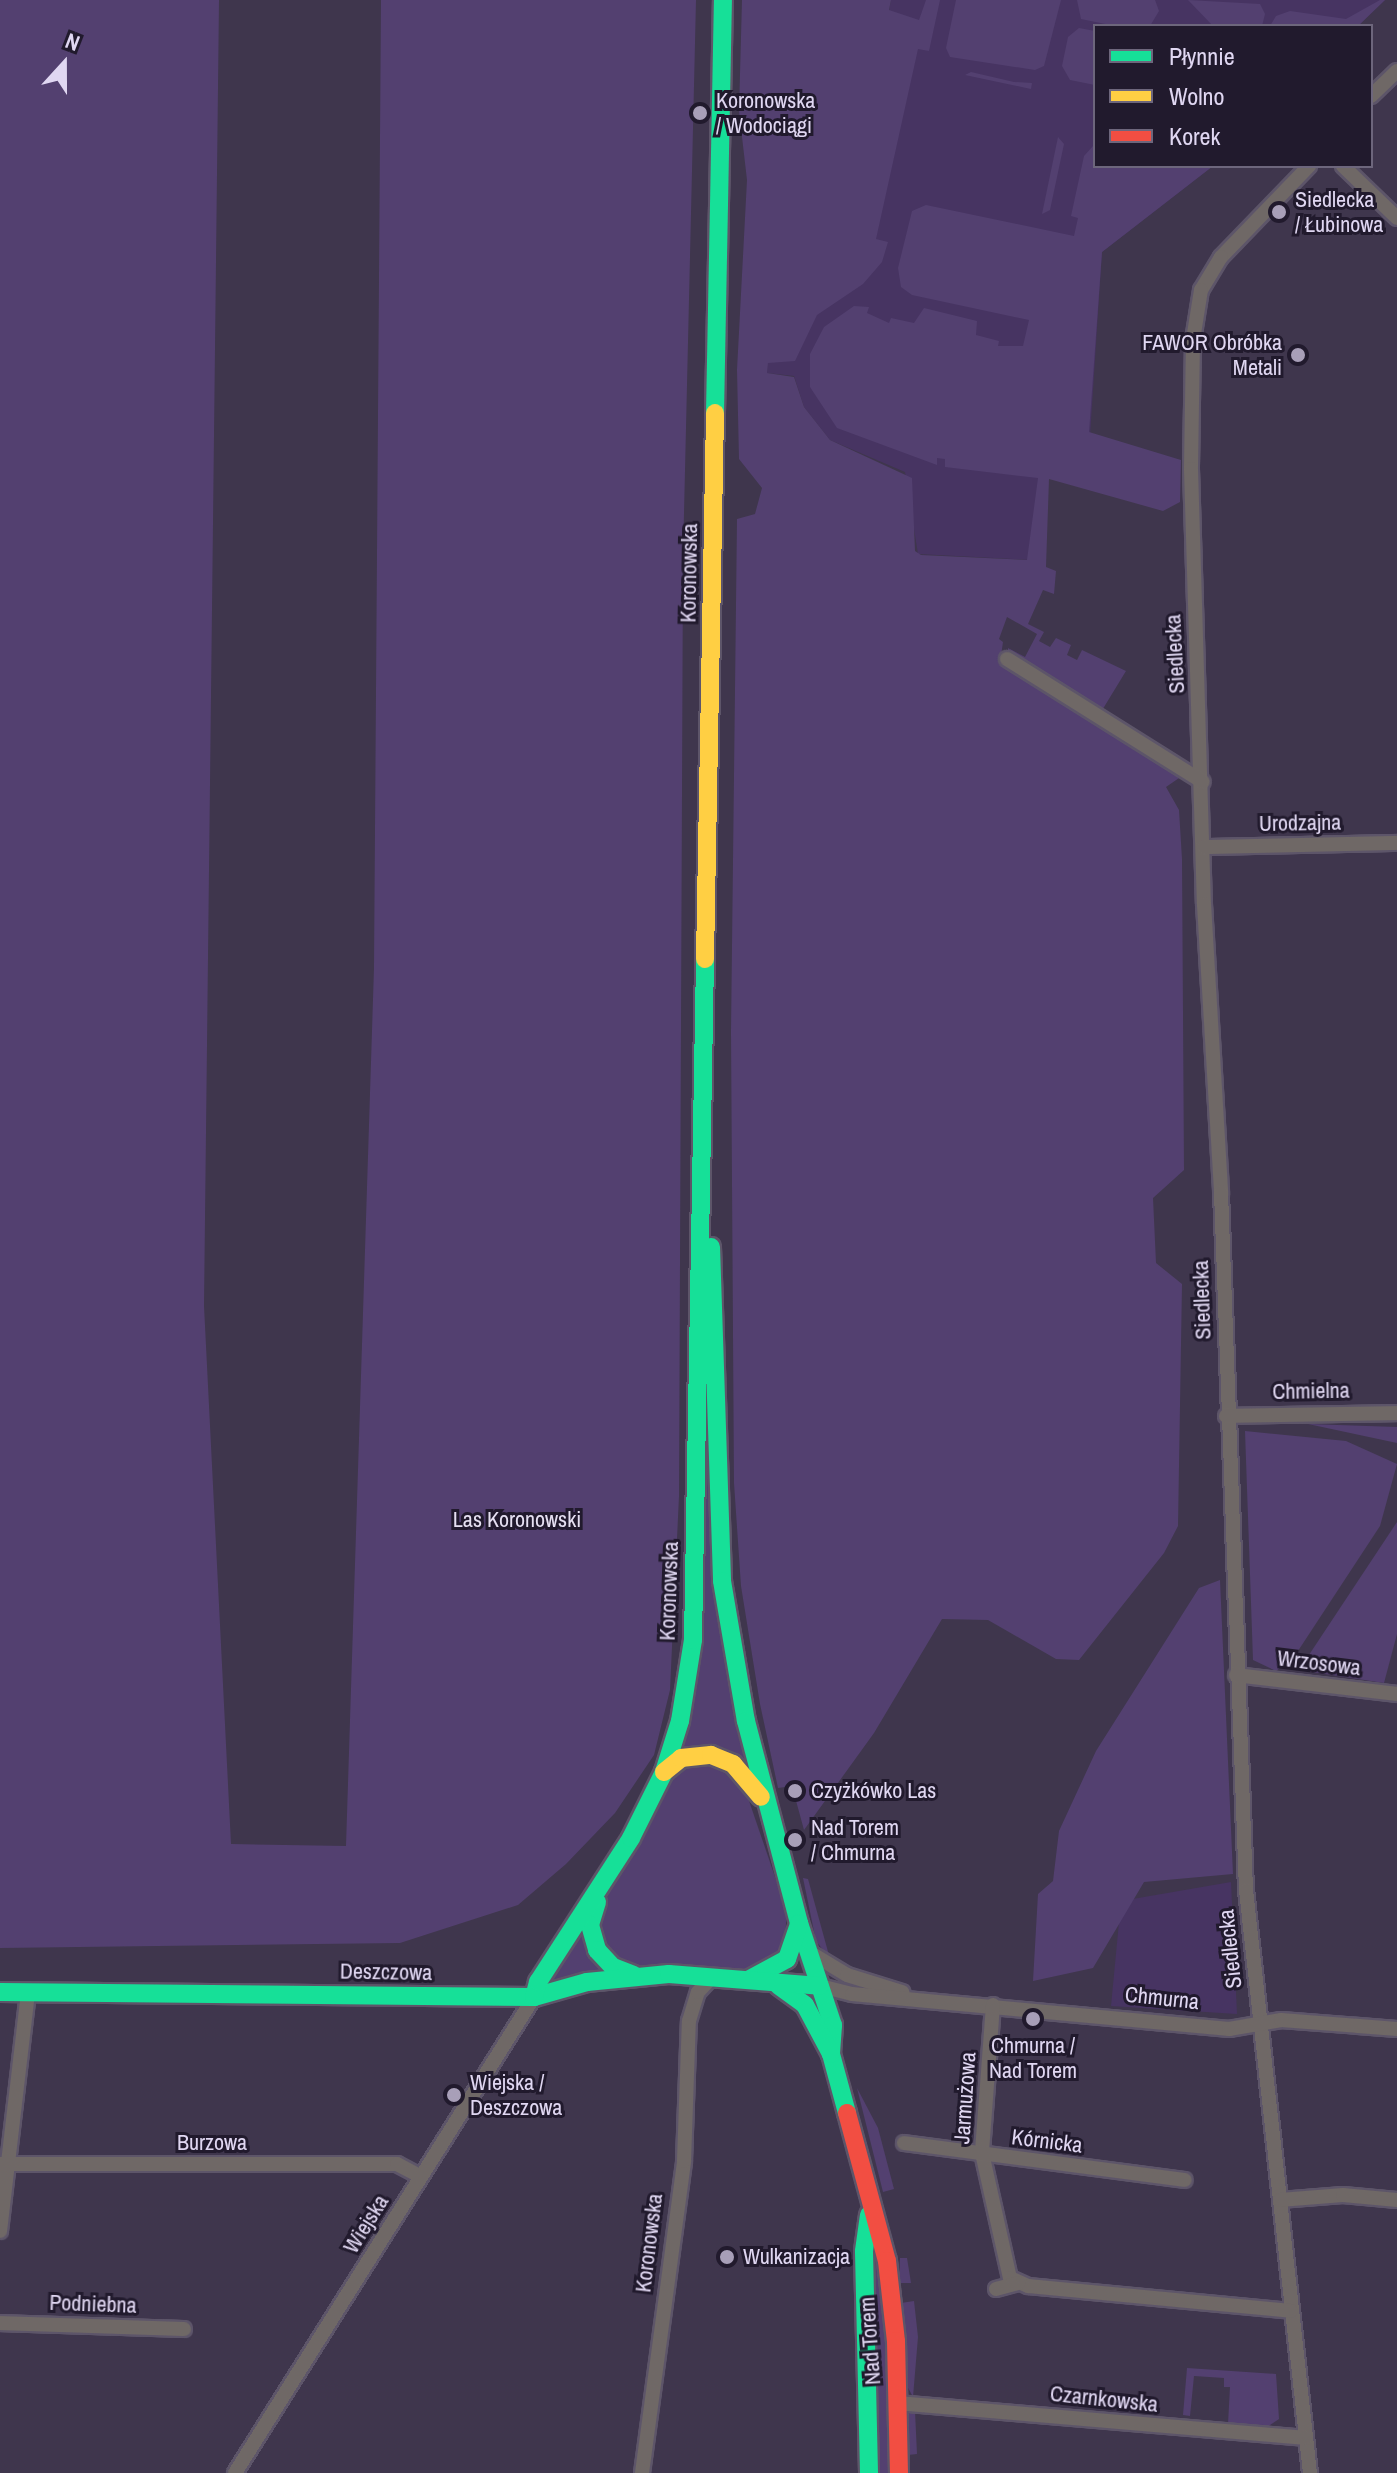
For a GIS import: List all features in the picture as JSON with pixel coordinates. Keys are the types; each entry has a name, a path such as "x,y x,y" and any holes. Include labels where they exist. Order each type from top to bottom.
{"main road":[{"name":"Koronowska","path":"534,1997 601,1887 664,1772 680,1721 693,1640 723,0"},
{"name":"Koronowska","path":"704,1147 722,1581 766,1806 820,1986"},
{"path":"664,1772 692,1755 722,1758 742,1772 766,1806"},
{"path":"601,1887 590,1925 592,1941 613,1967 637,1975"},
{"path":"746,1980 787,1959 799,1923"},
{"name":"Deszczowa","path":"0,1992 534,1997 637,1975 768,1982"},
{"name":"Chmurna","path":"768,1982 820,1986"},
{"name":"Nad Torem","path":"768,1982 800,1999 831,2054 887,2261 898,2403 899,2473"},
{"name":"Nad Torem","path":"820,1986 833,2025 831,2054"},
{"name":"Nad Torem","path":"869,2473 864,2252 870,2207"}],"street":[{"path":"1373,94 1397,71"},
{"name":"Siedlecka","path":"1307,168 1221,257 1195,312 1192,556 1246,1890 1310,2473"},
{"path":"1345,168 1397,218"},
{"path":"1007,659 1203,782"},
{"name":"Urodzajna","path":"1204,847 1397,843"},
{"name":"Chmielna","path":"1226,1416 1397,1413"},
{"name":"Wrzosowa","path":"1236,1675 1397,1694"},
{"name":"Chmurna","path":"809,1952 847,1975 921,1998"},
{"name":"Koronowska","path":"642,2473 684,2161 688,2030 698,1992 712,1977"},
{"name":"Chmurna","path":"820,1986 852,1994 1229,2029 1281,2020 1397,2029"},
{"path":"0,2231 4,2164 28,1992"},
{"name":"Wiejska","path":"235,2473 534,1997"},
{"name":"Jarmużowa","path":"993,2005 982,2153 1003,2260 1018,2283"},
{"name":"Kórnicka","path":"904,2143 1185,2180"},
{"name":"Burzowa","path":"4,2164 397,2164 421,2177"},
{"path":"1280,2200 1343,2195 1397,2200"},
{"path":"996,2289 1018,2283 1291,2311"},
{"name":"Podniebna","path":"0,2323 184,2329"},
{"name":"Czarnkowska","path":"898,2403 1306,2438"}],"shaded area":[{"path":"891,0 1385,0 1360,24 1093,24 1093,168 1210,168 1102,252 1087,482 1042,474 1030,560 918,554 905,472 830,440 804,407 794,376 767,373 768,349 852,216"},
{"path":"1231,1882 1237,2014 1111,2006 1121,1901"}],"green space":[{"name":"Las Koronowski","path":"0,0 219,0 204,1306 231,1844 346,1846 374,968 381,0 696,0 683,556 679,1496 670,1690 654,1755 615,1813 566,1864 518,1905 400,1943 0,1948"},
{"path":"742,0 891,0 889,10 919,20 926,0 940,0 929,51 918,49 876,239 888,242 882,262 863,284 817,315 795,361 768,363 767,373 794,377 804,407 830,440 912,478 915,551 921,555 1027,560 1038,478 945,467 945,459 937,458 937,465 837,428 810,387 810,354 824,327 854,306 869,307 867,313 889,323 891,318 914,323 924,308 977,321 976,335 999,341 998,346 1023,346 1029,320 912,295 901,287 898,268 912,211 926,205 1074,236 1078,218 1071,216 1084,156 1093,146 1093,168 1210,168 1102,252 1089,432 1181,460 1180,502 1163,511 1049,479 1046,567 1056,571 1054,594 1043,590 1028,624 1044,632 1039,641 1050,647 1056,638 1071,645 1067,655 1077,660 1082,650 1126,671 1101,712 1008,656 1008,648 1025,657 1037,634 1007,617 999,639 1003,642 1001,656 1182,776 1166,787 1179,810 1182,859 1184,1170 1153,1198 1156,1263 1182,1284 1178,1526 1164,1553 1079,1660 1056,1659 988,1620 942,1619 874,1733 804,1830 792,1786 778,1788 760,1704 741,1586 734,1483 731,1032 737,519 755,514 762,488 739,459 737,370 747,180 739,111"},
{"path":"956,0 1061,0 1044,66 1035,70 950,57 946,48"},
{"path":"1077,0 1155,0 1159,11 1151,24 1105,24 1081,19"},
{"path":"1188,0 1260,4 1265,14 1262,24 1211,24"},
{"path":"1385,0 1360,24 1271,24 1276,16 1290,11 1346,19"},
{"path":"1079,28 1093,31 1093,85 1070,80 1062,66 1068,37"},
{"path":"971,72 1032,83 1031,89 965,75"},
{"path":"1058,137 1064,144 1050,210 1042,214"},
{"path":"706,1421 746,1760 744,1763 681,1752"},
{"path":"1308,1424 1397,1427 1397,1443"},
{"path":"1245,1431 1346,1441 1397,1464 1380,1526 1294,1657 1276,1671 1253,1660"},
{"path":"1397,1522 1397,1634 1384,1683 1299,1670"},
{"path":"1220,1580 1233,1874 1144,1882 1093,1968 1033,1981 1038,1894 1053,1881 1059,1831 1096,1751 1199,1588"},
{"path":"689,1763 724,1766 746,1792 787,1912 784,1949 750,1971 622,1965 599,1940 602,1902 669,1778"},
{"path":"803,1878 808,1879 830,1959 816,1941"},
{"path":"582,1931 600,1970 549,1983 547,1980"},
{"path":"857,2088 878,2128 894,2189 883,2192"},
{"path":"875,2240 888,2347 891,2473 878,2473"},
{"path":"900,2258 907,2258 911,2283 899,2283"},
{"path":"914,2301 918,2337 913,2397 906,2384 901,2303"},
{"path":"1187,2368 1276,2374 1279,2419 1267,2427 1228,2424 1230,2387 1224,2387 1224,2378 1194,2376 1190,2416 1183,2415"},
{"path":"915,2411 917,2454 908,2455 907,2414"}],"traffic: fast":[{"path":"715,413 723,0"},
{"path":"534,1997 538,1982 631,1838 664,1772 680,1721 693,1640 705,959"},
{"path":"711,1247 722,1581 746,1721 799,1923 833,2025 831,2054 847,2113"},
{"path":"597,1902 590,1925 597,1950 613,1967 634,1975"},
{"path":"750,1979 787,1959 799,1924"},
{"path":"0,1992 534,1997 587,1982 669,1974 820,1986"},
{"path":"779,1986 805,2005 831,2054"},
{"path":"869,2215 864,2252 869,2473"}],"traffic: slow":[{"path":"705,959 715,413"},
{"path":"664,1772 681,1758 711,1755 733,1764 761,1797"}],"traffic: jam":[{"path":"847,2113 887,2261 896,2341 899,2473"}],"place":[{"name":"Koronowska / Wodociągi","path":"700,113"},
{"name":"Siedlecka / Łubinowa","path":"1279,212"},
{"name":"FAWOR Obróbka Metali","path":"1298,355"},
{"name":"Czyżkówko Las","path":"795,1791"},
{"name":"Nad Torem / Chmurna","path":"795,1840"},
{"name":"Chmurna / Nad Torem","path":"1033,2019"},
{"name":"Wiejska / Deszczowa","path":"454,2095"},
{"name":"Wulkanizacja","path":"727,2257"}]}
